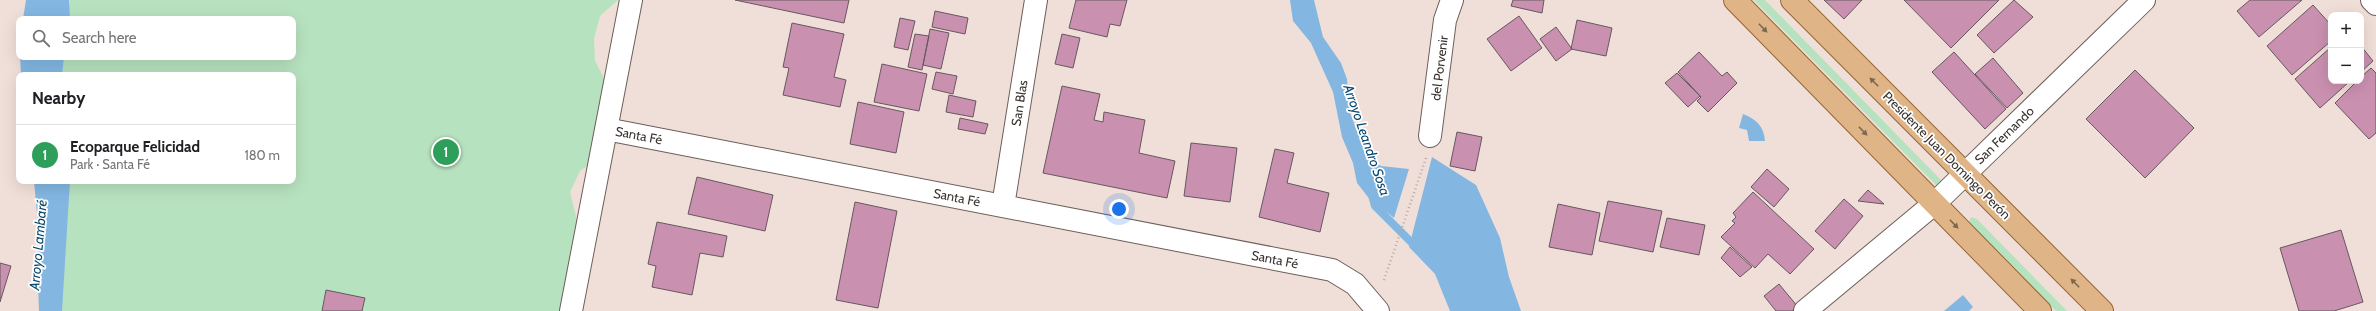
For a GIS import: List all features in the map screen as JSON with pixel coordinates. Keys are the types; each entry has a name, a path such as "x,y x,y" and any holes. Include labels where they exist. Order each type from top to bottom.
{"main road":[{"path":"1735,0 2040,311"},
{"name":"Presidente Juan Domingo Perón","path":"1792,0 2102,311"}],"street":[{"path":"571,311 631,0"},
{"name":"San Blas","path":"1003,206 1036,0"},
{"name":"del Porvenir","path":"1430,136 1445,20 1452,0"},
{"name":"San Fernando","path":"1805,311 1935,203 2144,0"},
{"path":"2372,0 2376,4"},
{"name":"Santa Fé","path":"606,129 1332,270 1355,284 1378,310"}],"path":[{"path":"1384,277 1424,166"}],"green space":[{"path":"70,0 618,0 600,16 594,39 595,61 605,80 589,165 580,171 570,192 584,249 577,311 362,311 326,290 322,311 53,311 66,184 296,184 296,72 56,72 56,60 296,60 296,16 65,16"},
{"path":"1754,0 1765,0 1942,181 1943,184 1939,188"},
{"path":"1971,217 1977,219 2067,311 2056,311 1971,225 1969,222"}],"water":[{"path":"26,0 69,0 70,16 23,16"},
{"path":"1290,0 1314,0 1323,37 1341,63 1347,79 1350,113 1369,160 1381,166 1409,169 1394,218 1368,197 1357,183 1353,163 1342,137 1333,92 1311,43 1293,21"},
{"path":"20,60 64,60 62,72 21,72"},
{"path":"1743,114 1752,118 1761,127 1765,141 1749,141 1747,130 1739,128"},
{"path":"1432,157 1476,185 1500,238 1509,277 1521,311 1450,311 1435,274 1409,247"},
{"path":"34,184 70,184 62,311 39,311 37,258 40,246"},
{"path":"1963,295 1973,307 1969,311 1944,311"}],"building":[{"path":"735,0 849,0 844,23"},
{"path":"1076,0 1127,0 1120,26 1110,24 1107,37 1069,28"},
{"path":"1513,0 1544,0 1542,13 1511,6"},
{"path":"1824,0 1862,0 1844,19"},
{"path":"1904,0 1999,0 1951,48"},
{"path":"2014,0 2033,17 1994,53 1977,35"},
{"path":"2250,0 2302,0 2259,37 2237,11"},
{"path":"2313,5 2328,22 2328,44 2292,75 2267,46"},
{"path":"935,11 968,18 965,34 932,27"},
{"path":"1519,16 1542,48 1511,71 1487,39"},
{"path":"900,18 915,21 908,50 894,47"},
{"path":"1577,20 1612,28 1606,56 1571,49"},
{"path":"792,23 844,34 834,77 846,80 840,107 783,95 789,68 783,67"},
{"path":"1556,27 1572,49 1556,61 1540,39"},
{"path":"930,29 949,33 941,69 923,65"},
{"path":"915,34 929,36 922,70 908,67"},
{"path":"1062,34 1080,38 1073,68 1055,64"},
{"path":"2328,50 2328,84 2347,84 2320,108 2295,79"},
{"path":"2364,50 2373,61 2364,69"},
{"path":"1699,52 1722,76 1727,72 1737,83 1708,112 1697,101 1701,97 1678,72"},
{"path":"1954,52 2006,109 1985,129 1932,72"},
{"path":"1993,58 2023,93 2007,108 1975,74"},
{"path":"882,64 927,74 919,111 874,102"},
{"path":"2371,68 2376,73 2376,133 2369,139 2335,103 2354,84 2364,84 2364,74"},
{"path":"2135,70 2194,128 2145,178 2086,119"},
{"path":"936,72 957,76 953,94 932,89"},
{"path":"1677,73 1700,96 1688,107 1665,83"},
{"path":"1062,86 1100,94 1094,120 1103,122 1104,112 1145,120 1139,153 1175,161 1167,198 1043,173"},
{"path":"949,95 976,101 973,117 946,112"},
{"path":"858,102 904,112 896,153 850,144"},
{"path":"960,118 988,124 985,134 958,129"},
{"path":"1457,132 1482,137 1475,171 1450,166"},
{"path":"1191,143 1237,148 1230,202 1184,196"},
{"path":"1275,149 1294,153 1287,183 1329,193 1320,232 1259,217"},
{"path":"1767,169 1789,189 1774,207 1751,187"},
{"path":"697,177 773,195 765,231 688,214"},
{"path":"1868,190 1884,204 1858,201"},
{"path":"1753,192 1814,249 1790,274 1768,254 1755,268 1721,237 1735,223 1732,221 1736,217 1733,213"},
{"path":"1844,199 1863,216 1835,249 1815,231"},
{"path":"1608,201 1662,211 1653,252 1599,241"},
{"path":"855,202 897,211 878,308 836,300"},
{"path":"1558,204 1600,213 1592,255 1549,247"},
{"path":"1667,218 1705,225 1699,255 1660,247"},
{"path":"657,222 727,236 723,257 700,253 692,295 652,287 656,266 648,264"},
{"path":"2341,230 2363,302 2334,311 2299,311 2280,248"},
{"path":"1730,247 1752,267 1740,277 1721,258"},
{"path":"0,263 11,266 0,302"},
{"path":"1779,284 1798,307 1792,311 1776,311 1764,296"},
{"path":"326,290 365,298 362,311 322,311"}],"waterway":[{"name":"Arroyo Leandro Sosa","path":"1371,192 1375,206 1418,249"}],"place":[{"name":"Ecoparque Felicidad","path":"446,152"}],"water label":[{"name":"Arroyo Lambaré","path":"38,245"}]}
